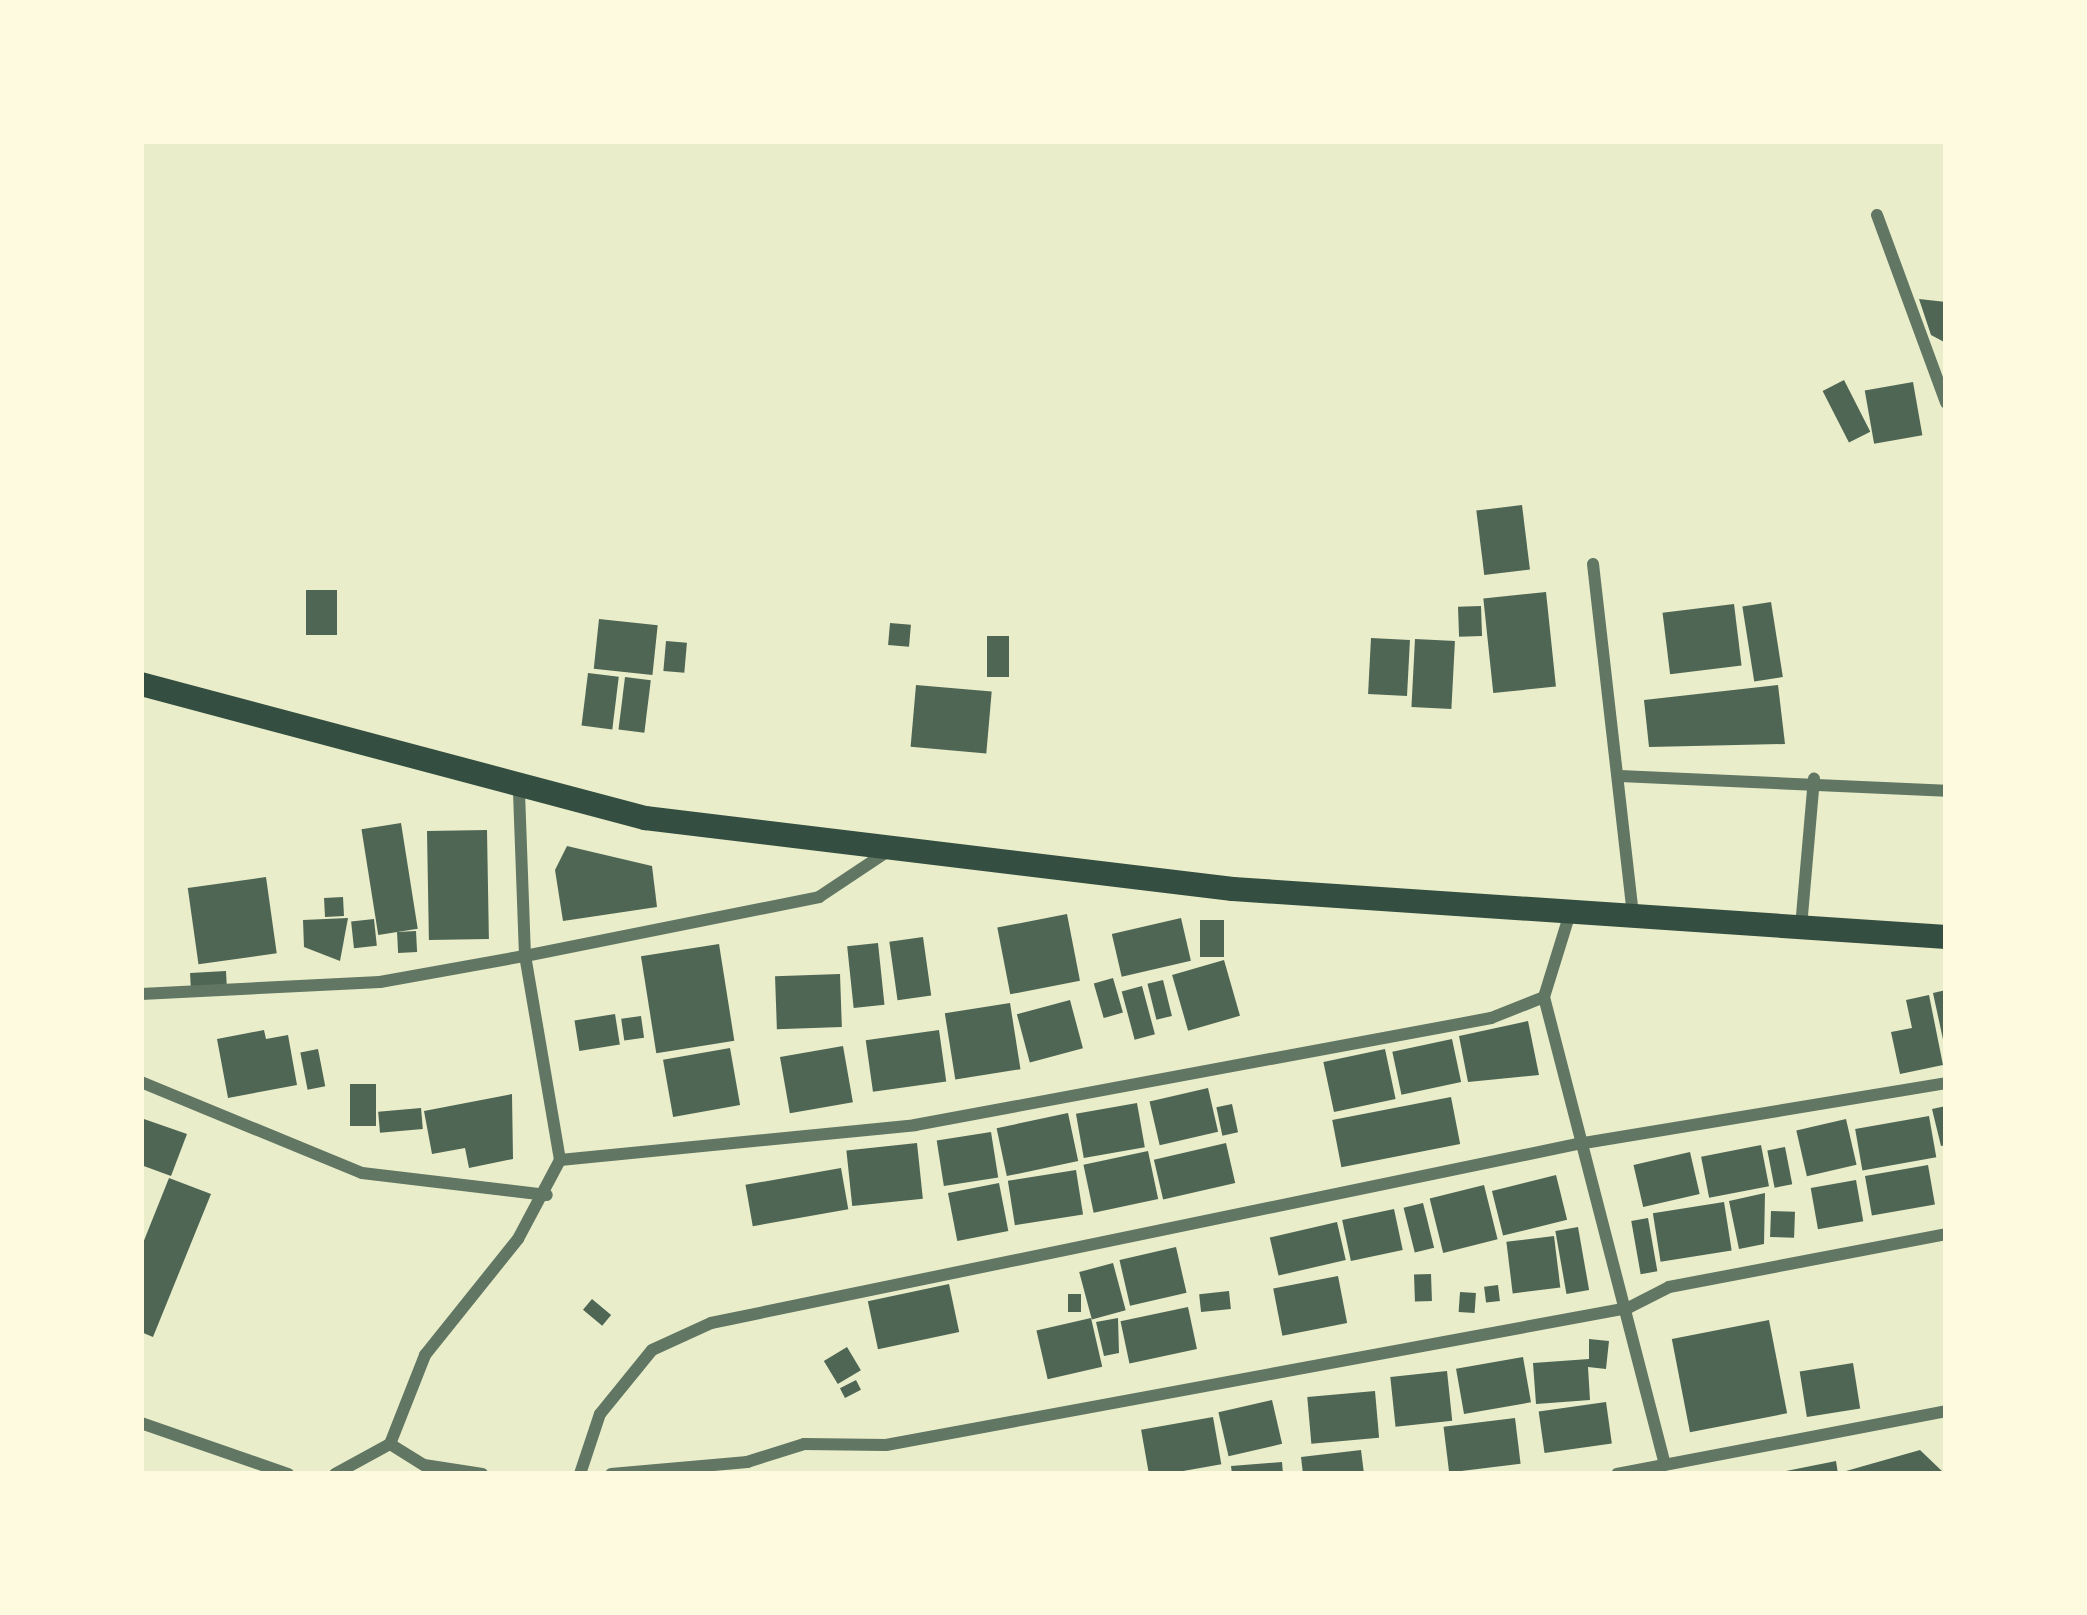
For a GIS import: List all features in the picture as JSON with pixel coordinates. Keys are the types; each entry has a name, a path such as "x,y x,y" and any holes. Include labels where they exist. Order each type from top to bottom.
{"highway":[{"path":"141,684 519,791 894,846 1233,889 1946,937"}],"street":[{"path":"1876,215 1946,403"},
{"path":"1593,564 1633,914"},
{"path":"1620,776 1814,779 1946,791"},
{"path":"1801,928 1814,779"},
{"path":"335,1474 390,1444 425,1355 547,1195 560,1160 525,956 519,791"},
{"path":"141,994 380,982 525,956 819,898 894,846"},
{"path":"1570,913 1544,997 1578,1144 1628,1308 1665,1465"},
{"path":"560,1160 915,1125 1491,1018 1544,997"},
{"path":"141,1082 362,1173 547,1195"},
{"path":"580,1474 600,1414 652,1351 711,1322 1578,1144 1946,1083"},
{"path":"611,1474 747,1462 804,1444 886,1445 1628,1308 1669,1287 1946,1234"},
{"path":"1616,1474 1946,1411"},
{"path":"141,1423 288,1474"},
{"path":"390,1444 424,1465 482,1474"}],"building":[{"path":"1919,299 1946,302 1946,343 1931,335"},
{"path":"1844,380 1870,432 1849,443 1823,391"},
{"path":"1913,382 1922,435 1874,444 1865,391"},
{"path":"1522,505 1530,570 1484,575 1476,511"},
{"path":"306,590 337,590 337,635 306,635"},
{"path":"1546,592 1556,686 1493,693 1483,599"},
{"path":"1771,602 1783,677 1754,682 1742,607"},
{"path":"1734,604 1742,666 1670,674 1663,613"},
{"path":"1481,606 1482,636 1459,637 1458,607"},
{"path":"599,619 658,625 652,675 594,669"},
{"path":"890,623 911,625 909,647 888,645"},
{"path":"987,636 1009,636 1009,677 987,677"},
{"path":"1371,638 1410,640 1407,696 1368,694"},
{"path":"1415,639 1455,641 1451,709 1411,707"},
{"path":"666,641 687,643 684,673 663,671"},
{"path":"588,673 619,677 612,729 582,726"},
{"path":"625,677 651,680 644,733 619,730"},
{"path":"916,685 992,692 986,753 911,747"},
{"path":"1778,685 1785,744 1649,747 1644,700"},
{"path":"401,823 418,929 378,935 361,829"},
{"path":"487,830 489,939 429,940 427,831"},
{"path":"567,846 652,866 657,907 563,921 555,870"},
{"path":"266,877 277,953 198,964 188,888"},
{"path":"343,897 344,916 325,917 324,898"},
{"path":"1067,914 1080,981 1010,994 997,928"},
{"path":"348,918 340,961 304,947 303,920"},
{"path":"1181,918 1191,961 1122,977 1112,934"},
{"path":"374,919 377,946 354,948 351,921"},
{"path":"1200,920 1224,920 1224,957 1200,957"},
{"path":"416,931 417,952 398,953 397,932"},
{"path":"923,937 931,995 898,1000 889,942"},
{"path":"878,943 884,1005 854,1008 847,946"},
{"path":"719,944 734,1041 656,1053 641,956"},
{"path":"1224,960 1240,1016 1188,1031 1172,975"},
{"path":"226,971 227,993 191,995 190,973"},
{"path":"840,974 842,1027 777,1029 775,976"},
{"path":"1113,978 1123,1013 1104,1018 1094,984"},
{"path":"1163,980 1172,1016 1156,1020 1147,984"},
{"path":"1142,986 1155,1034 1135,1040 1122,991"},
{"path":"1946,990 1946,1044 1944,1044 1933,993"},
{"path":"1929,995 1943,1065 1900,1074 1891,1032 1912,1028 1906,1000"},
{"path":"1070,1000 1083,1048 1030,1063 1017,1014"},
{"path":"1010,1003 1020,1069 955,1079 945,1013"},
{"path":"615,1014 620,1045 579,1051 575,1020"},
{"path":"641,1016 644,1038 624,1041 621,1019"},
{"path":"1528,1021 1539,1075 1468,1082 1459,1036"},
{"path":"264,1030 266,1039 288,1035 297,1085 228,1098 217,1039"},
{"path":"939,1030 946,1081 873,1092 866,1040"},
{"path":"1452,1039 1461,1082 1401,1095 1392,1052"},
{"path":"843,1046 853,1102 790,1113 780,1057"},
{"path":"730,1048 740,1105 673,1117 663,1060"},
{"path":"318,1049 325,1086 308,1090 300,1052"},
{"path":"1385,1049 1396,1099 1334,1112 1323,1062"},
{"path":"350,1084 376,1084 376,1126 350,1126"},
{"path":"1208,1088 1218,1132 1160,1145 1150,1101"},
{"path":"512,1094 513,1159 469,1168 465,1148 432,1154 424,1111"},
{"path":"1451,1097 1460,1144 1341,1167 1332,1120"},
{"path":"1137,1103 1145,1147 1084,1158 1076,1114"},
{"path":"1232,1104 1238,1132 1222,1136 1216,1107"},
{"path":"1946,1106 1946,1145 1941,1146 1932,1109"},
{"path":"421,1108 423,1129 380,1133 378,1112"},
{"path":"1068,1113 1078,1161 1007,1176 997,1128"},
{"path":"1929,1116 1936,1157 1862,1170 1855,1129"},
{"path":"141,1118 187,1134 171,1176 141,1165"},
{"path":"1846,1119 1857,1165 1807,1176 1796,1130"},
{"path":"991,1132 998,1177 944,1186 937,1141"},
{"path":"917,1143 923,1199 852,1206 846,1150"},
{"path":"1226,1143 1235,1183 1163,1200 1154,1160"},
{"path":"1761,1145 1769,1186 1709,1198 1701,1157"},
{"path":"1785,1147 1792,1184 1775,1188 1767,1150"},
{"path":"1148,1151 1158,1199 1094,1213 1083,1165"},
{"path":"1690,1152 1700,1194 1643,1207 1633,1165"},
{"path":"1928,1165 1935,1204 1872,1216 1865,1176"},
{"path":"841,1168 848,1209 753,1226 745,1185"},
{"path":"1076,1170 1083,1214 1015,1225 1008,1181"},
{"path":"1556,1175 1567,1220 1503,1236 1492,1191"},
{"path":"169,1178 211,1194 153,1337 141,1332 141,1248"},
{"path":"1856,1180 1863,1221 1818,1229 1811,1188"},
{"path":"999,1183 1008,1231 957,1241 948,1193"},
{"path":"1484,1185 1498,1239 1443,1253 1430,1199"},
{"path":"1765,1193 1764,1244 1739,1249 1729,1201"},
{"path":"1724,1202 1732,1250 1661,1262 1653,1213"},
{"path":"1423,1203 1434,1248 1415,1252 1404,1208"},
{"path":"1394,1209 1403,1250 1351,1261 1342,1220"},
{"path":"1771,1211 1795,1212 1794,1238 1770,1237"},
{"path":"1648,1218 1657,1271 1641,1274 1631,1221"},
{"path":"1337,1222 1346,1260 1279,1276 1270,1238"},
{"path":"1578,1227 1589,1290 1566,1294 1555,1231"},
{"path":"1554,1236 1560,1288 1513,1293 1506,1242"},
{"path":"1176,1247 1187,1293 1130,1306 1119,1260"},
{"path":"1113,1263 1126,1310 1092,1319 1079,1272"},
{"path":"1431,1274 1432,1301 1415,1302 1414,1275"},
{"path":"1338,1276 1347,1323 1282,1336 1273,1289"},
{"path":"949,1284 959,1332 878,1349 868,1301"},
{"path":"1498,1285 1500,1301 1486,1303 1484,1287"},
{"path":"1229,1291 1231,1309 1201,1312 1199,1294"},
{"path":"1460,1292 1476,1293 1475,1313 1459,1312"},
{"path":"1068,1294 1081,1294 1081,1312 1068,1312"},
{"path":"592,1299 611,1315 602,1326 583,1310"},
{"path":"1188,1307 1197,1349 1129,1363 1121,1321"},
{"path":"1091,1318 1102,1367 1048,1379 1036,1331"},
{"path":"1118,1318 1119,1353 1104,1356 1096,1322"},
{"path":"1769,1320 1787,1413 1690,1432 1672,1339"},
{"path":"1589,1339 1609,1341 1606,1369 1588,1367 1590,1400 1536,1404 1533,1363 1589,1359"},
{"path":"847,1347 861,1370 838,1384 824,1361"},
{"path":"1523,1357 1531,1402 1464,1414 1456,1369"},
{"path":"1853,1363 1860,1408 1807,1417 1800,1371"},
{"path":"1447,1371 1452,1421 1396,1427 1390,1377"},
{"path":"856,1380 861,1390 845,1398 840,1388"},
{"path":"1375,1391 1379,1438 1311,1444 1307,1397"},
{"path":"1272,1400 1282,1444 1229,1456 1218,1412"},
{"path":"1606,1402 1612,1444 1545,1453 1539,1411"},
{"path":"1213,1417 1221,1464 1149,1474 1141,1430"},
{"path":"1515,1418 1521,1464 1449,1472 1444,1427"},
{"path":"1361,1450 1364,1474 1303,1474 1301,1457"},
{"path":"1920,1450 1945,1474 1839,1474 1839,1473"},
{"path":"1836,1461 1838,1474 1781,1474 1781,1472"},
{"path":"1282,1462 1283,1474 1232,1474 1231,1466"}]}
